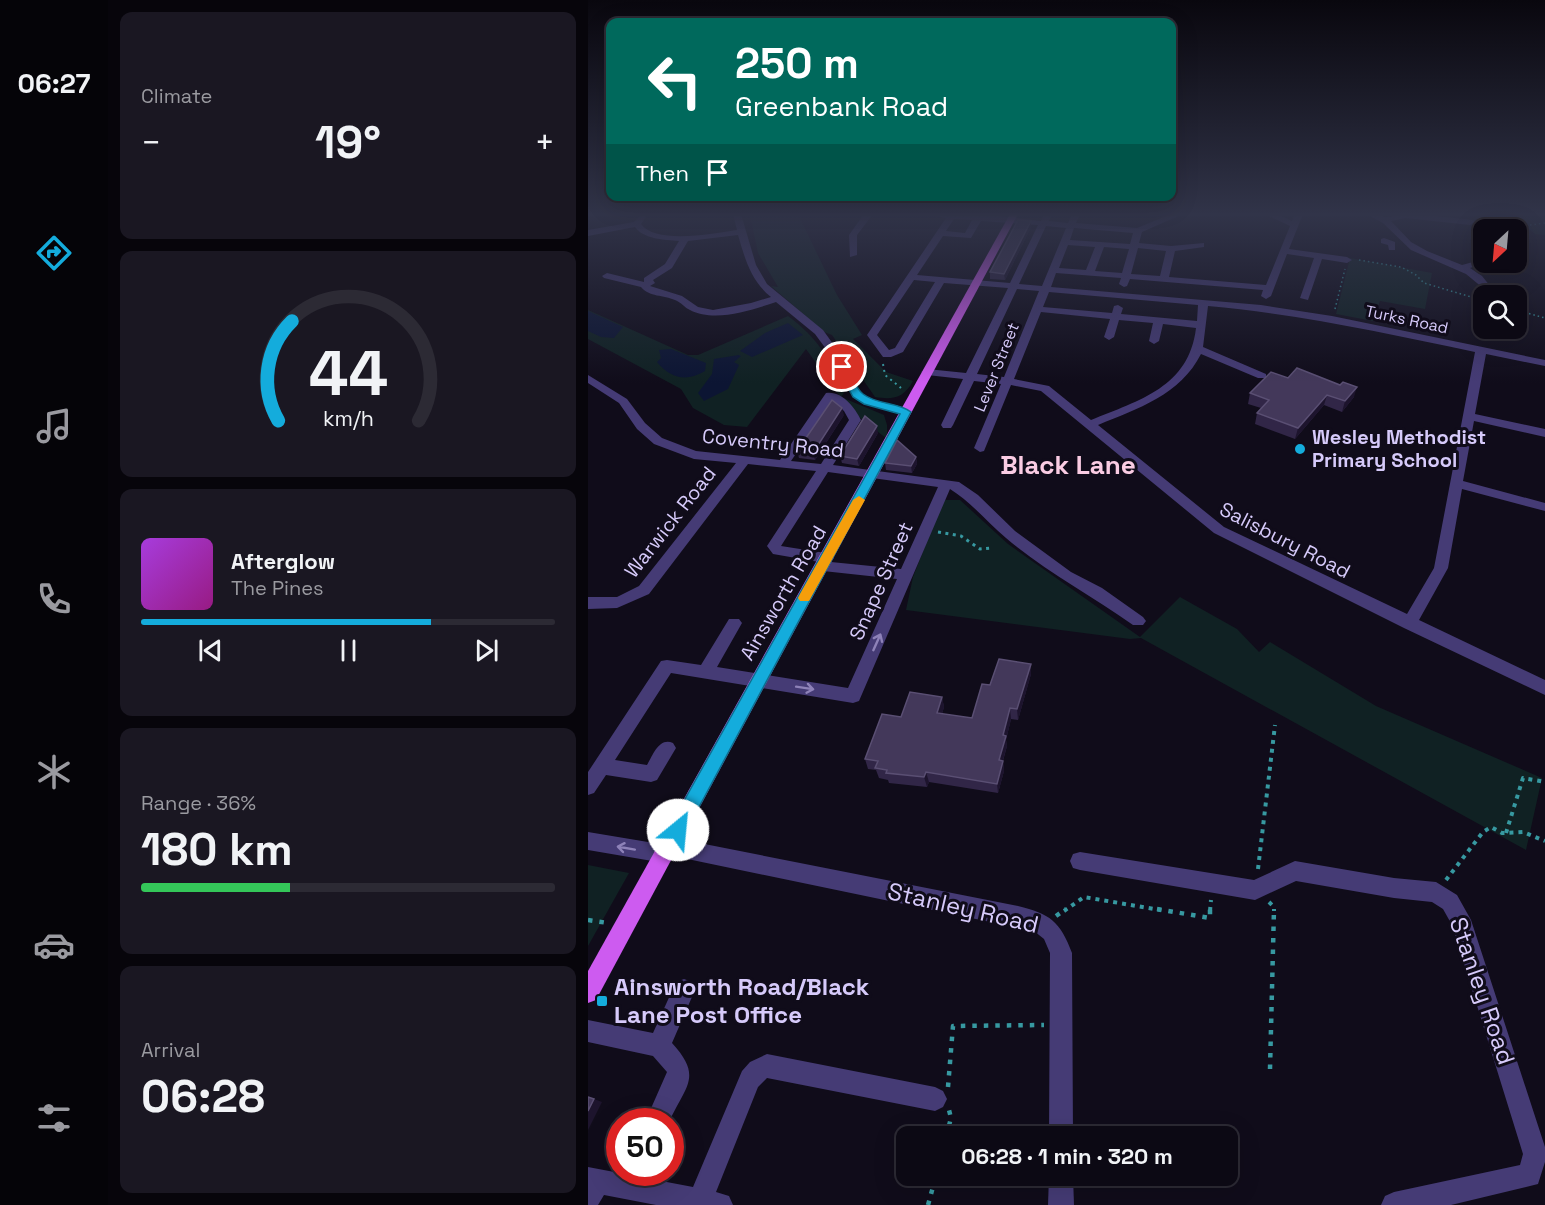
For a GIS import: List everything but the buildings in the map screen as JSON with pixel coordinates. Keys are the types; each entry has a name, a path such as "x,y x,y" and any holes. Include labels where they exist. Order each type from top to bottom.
{"main road":[{"name":"Ainsworth Road","path":"588,992 757,681 874,473 983,270"}],"street":[{"path":"662,270 647,280 648,290 679,298 695,309 713,313 753,306 778,298"},
{"path":"754,270 763,286 819,332 831,348 856,395 868,401 906,412"},
{"path":"915,270 872,335 887,355 899,350 941,279"},
{"path":"947,425 1022,270"},
{"name":"Lever Street","path":"980,448 1054,270"},
{"path":"1058,270 1269,288"},
{"path":"1109,337 1127,270"},
{"path":"1164,279 1166,270"},
{"path":"1261,308 1277,270"},
{"path":"1305,298 1314,270"},
{"path":"1464,270 1479,278 1486,285"},
{"path":"605,276 628,283 649,283"},
{"name":"Turks Road","path":"911,277 1261,308 1332,319 1545,363"},
{"path":"1091,424 1163,391 1185,371 1197,348 1201,324 1202,282"},
{"path":"1037,309 1075,316 1115,316 1201,324"},
{"path":"1154,341 1159,320"},
{"path":"1197,348 1262,376"},
{"path":"1410,624 1441,568 1481,350"},
{"name":"Salisbury Road","path":"927,372 1008,381 1046,388 1219,530 1545,688"},
{"name":"Coventry Road","path":"588,378 623,401 641,426 658,441 694,455 742,462 874,473 946,483"},
{"path":"783,464 830,395 836,398 854,416 855,420 774,546 778,551 825,562 906,576"},
{"path":"1469,416 1545,434"},
{"name":"Lever Street","path":"986,433 1000,435"},
{"name":"Warwick Road","path":"588,603 624,602 644,590 742,462"},
{"path":"946,483 973,498 1010,534 1066,576 1128,605 1138,621"},
{"name":"Snape Street","path":"757,681 853,696 946,483"},
{"path":"1457,484 1545,507"},
{"path":"705,673 734,623"},
{"path":"588,787 667,666 757,681"},
{"path":"602,766 651,774 668,748"},
{"name":"Stanley Road","path":"588,841 667,850 1018,916 1045,924 1057,939 1061,953 1061,1126"},
{"path":"1080,861 1260,890 1295,871 1394,888 1436,892"},
{"name":"Stanley Road","path":"1394,1205 1529,1175 1535,1154 1461,920 1450,902 1436,892"},
{"path":"659,1046 684,990"},
{"path":"588,1031 659,1046 678,1067 678,1075 663,1108"},
{"path":"651,1186 701,1202 750,1079 758,1070 767,1066 941,1101"},
{"path":"591,1186 606,1184"},
{"path":"1061,1186 1061,1205"}],"path":[{"path":"1332,319 1344,270"},
{"path":"1407,270 1424,283 1473,298"},
{"path":"1527,313 1545,318"},
{"path":"887,355 883,363 885,375 901,388"},
{"path":"925,531 960,536 981,549 992,548"},
{"path":"1506,833 1523,778 1545,782"},
{"path":"1436,892 1483,832 1491,827 1506,833 1523,832 1545,842"},
{"path":"1045,924 1084,897 1210,918 1211,883"},
{"path":"949,1126 951,1118 941,1101 953,1026 1061,1025"},
{"path":"928,1205 933,1186"}],"shaded area":[{"path":"768,270 825,270 837,295 862,335 853,339 886,372 913,381 910,387 893,398 875,397 832,335 824,332 771,286 778,287"},
{"path":"1347,270 1417,270 1432,273 1425,309 1380,301 1373,321 1336,314"},
{"path":"588,310 688,355 698,355 788,316 808,333 822,350 844,393 841,397 884,415 887,439 849,409 806,349 747,427 724,425 693,408 681,389 588,339"},
{"path":"943,500 960,500 1008,544 1140,637 1180,597 1237,629 1259,652 1270,642 1376,706 1542,778 1526,850 1141,638 1130,639 906,610 913,577"},
{"path":"588,865 629,873 588,946"}],"water":[{"path":"588,311 623,327 614,338 601,337 588,331"},
{"path":"788,323 803,335 752,357 740,351 765,333"},
{"path":"671,349 706,363 705,371 692,377 680,377 668,372 657,362 661,358 659,350"},
{"path":"741,356 734,362 739,365 728,389 704,401 698,393 712,374 714,359"}],"slow traffic":[{"path":"804,598 859,500"}],"place":[{"name":"Wesley Methodist Primary School","path":"1300,449"},
{"name":"Ainsworth Road/Black Lane Post Office","path":"602,1001"}],"district":[{"name":"Black Lane","path":"1068,465"}],"route":[{"path":"678,830 757,681 823,566 906,412 868,401 856,395 842,367"}]}
